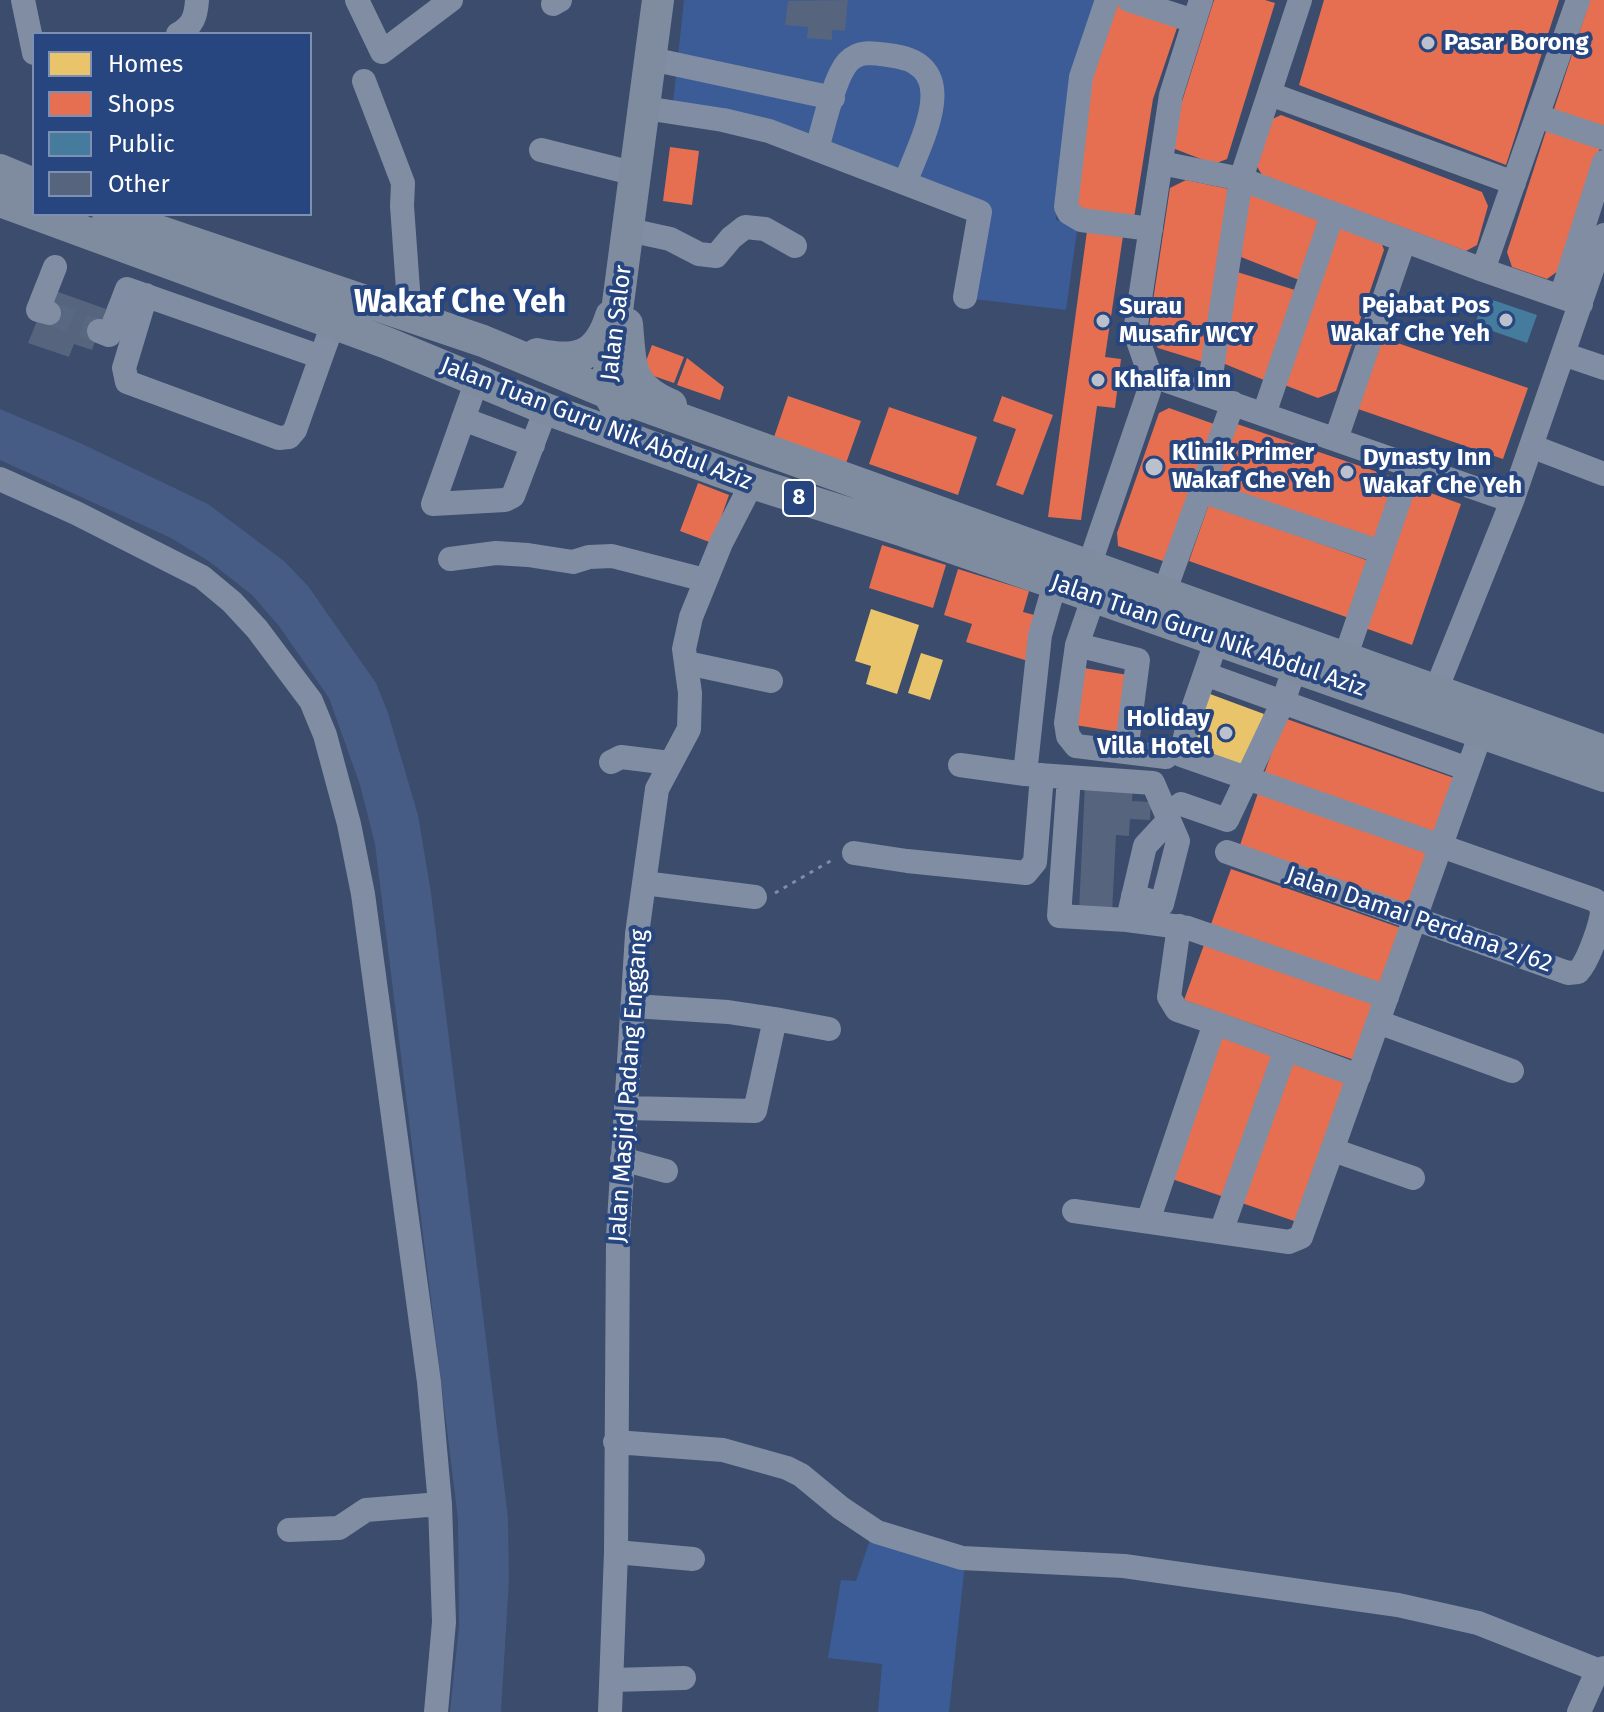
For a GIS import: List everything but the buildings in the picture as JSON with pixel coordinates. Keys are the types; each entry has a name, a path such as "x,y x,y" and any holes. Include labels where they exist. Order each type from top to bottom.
{"main road":[{"name":"Jalan Salor","path":"608,393 658,0"},
{"path":"0,170 32,183"},
{"name":"Jalan Tuan Guru Nik Abdul Aziz","path":"0,201 32,213"},
{"name":"Jalan Tuan Guru Nik Abdul Aziz","path":"41,216 387,343 546,409 752,483 1055,583 1092,581 1164,593 1604,751"},
{"name":"Jalan Tuan Guru Nik Abdul Aziz","path":"114,216 483,341 608,393 757,447 1092,581 1217,639 1604,776"},
{"name":"Jalan Salor","path":"608,393 621,372 629,291 628,236"},
{"path":"483,341 557,359 585,354 596,347 605,333 619,290"},
{"path":"627,324 630,360 643,389 656,399 757,447"},
{"path":"387,343 575,402 587,403 608,393 615,407 637,424 737,459 904,531"}],"street":[{"path":"23,0 32,43"},
{"path":"182,32 188,29 196,16 197,0"},
{"path":"357,0 382,52 451,0"},
{"path":"1107,0 1081,77 1066,207 1074,218 1081,220 1151,229"},
{"path":"1129,0 1197,11 1171,95 1135,332 1150,375 1145,406 1092,581 1077,645 1066,723 1068,736 1076,746 1173,756 1247,778 1441,846"},
{"path":"1483,270 1578,0"},
{"path":"1208,395 1241,179 1297,1"},
{"path":"817,149 841,71 849,60 868,53 906,57 930,78 934,98 905,183"},
{"path":"651,59 833,98"},
{"path":"364,81 403,183 410,317"},
{"path":"1270,94 1514,183"},
{"path":"645,108 723,120 769,131 980,212 965,297"},
{"path":"1537,116 1604,138"},
{"path":"541,150 636,174"},
{"path":"1436,690 1512,501 1563,354 1571,300 1604,162"},
{"path":"1161,163 1241,179 1571,300"},
{"path":"1264,414 1333,213"},
{"path":"628,236 670,239 699,254 716,256 745,227 765,229 795,246"},
{"path":"1571,300 1604,235"},
{"path":"1336,439 1404,241"},
{"path":"49,313 38,310 55,267"},
{"path":"99,331 109,335 127,289 321,357"},
{"path":"146,295 124,368 127,382 279,438 289,437 295,430 333,324"},
{"path":"1563,354 1604,368"},
{"path":"1150,375 1512,501"},
{"path":"477,380 433,504 505,500 513,496 546,409"},
{"path":"1164,593 1233,403"},
{"path":"463,419 533,445"},
{"path":"1531,446 1604,474"},
{"path":"1345,658 1411,466"},
{"path":"0,479 76,513 202,577 232,602 257,629 311,701 325,735 349,824 363,894 429,1382 440,1504 444,1622 436,1712"},
{"name":"Jalan Masjid Padang Enggang","path":"610,1712 616,1552 615,1442 622,1159 637,934 657,789 689,729 691,712 684,649 686,637 705,580 752,483"},
{"path":"1201,491 1381,552"},
{"path":"450,559 496,553 573,562 589,557 612,556 705,580"},
{"path":"854,853 1026,873 1035,862 1029,733 1040,635 1055,583"},
{"path":"1173,756 1217,639"},
{"path":"1077,645 1138,660 1126,752"},
{"path":"687,663 771,681"},
{"path":"960,765 1033,775 1153,783 1175,812 1227,820 1283,702 1295,667"},
{"path":"1205,674 1468,769"},
{"path":"1029,733 1068,736"},
{"path":"1074,1211 1289,1242 1298,1240 1481,733"},
{"path":"611,762 621,757 670,763"},
{"path":"1069,777 1059,916 1179,926 1387,997"},
{"path":"1127,920 1145,846 1175,812"},
{"name":"Jalan Damai Perdana 2/62","path":"1227,852 1573,973 1578,972 1584,965 1602,916 1602,907 1592,899 1441,846"},
{"path":"644,883 755,897"},
{"path":"1179,926 1169,997 1177,1010 1359,1076"},
{"path":"633,1006 728,1012 829,1029"},
{"path":"627,1108 755,1111 775,1019"},
{"path":"1378,1022 1512,1071"},
{"path":"1148,1221 1215,1023"},
{"path":"1221,1232 1286,1049"},
{"path":"1333,1150 1413,1178"},
{"path":"622,1159 666,1171"},
{"path":"615,1442 723,1450 787,1468 801,1475 877,1532 962,1558 1124,1566 1398,1605 1478,1623 1602,1669 1595,1676 1579,1712"},
{"path":"289,1530 339,1528 366,1510 440,1504"},
{"path":"616,1552 693,1559"},
{"path":"612,1680 684,1678"}],"path":[{"path":"781,892 837,857 854,853"}],"shaded area":[{"path":"684,0 1099,0 1073,75 1056,220 1078,223 1066,310 974,299 987,210 673,103"},
{"path":"0,409 208,504 284,561 308,586 376,683 387,710 418,815 431,893 508,1518 509,1579 501,1712 450,1712 459,1626 458,1519 375,844 360,785 329,698 279,626 252,595 210,562 171,538 0,460"},
{"path":"871,1537 965,1563 949,1712 878,1712 882,1664 828,1658 841,1580 856,1581"}],"tunnel":[{"path":"49,313 99,331"}],"place":[{"name":"Pasar Borong","path":"1428,43"},
{"name":"Pejabat Pos Wakaf Che Yeh","path":"1506,320"},
{"name":"Surau Musafir WCY","path":"1103,321"},
{"name":"Khalifa Inn","path":"1098,380"},
{"name":"Klinik Primer Wakaf Che Yeh","path":"1154,467"},
{"name":"Dynasty Inn Wakaf Che Yeh","path":"1347,472"},
{"name":"Holiday Villa Hotel","path":"1226,733"}],"district":[{"name":"Wakaf Che Yeh","path":"460,303"}]}
